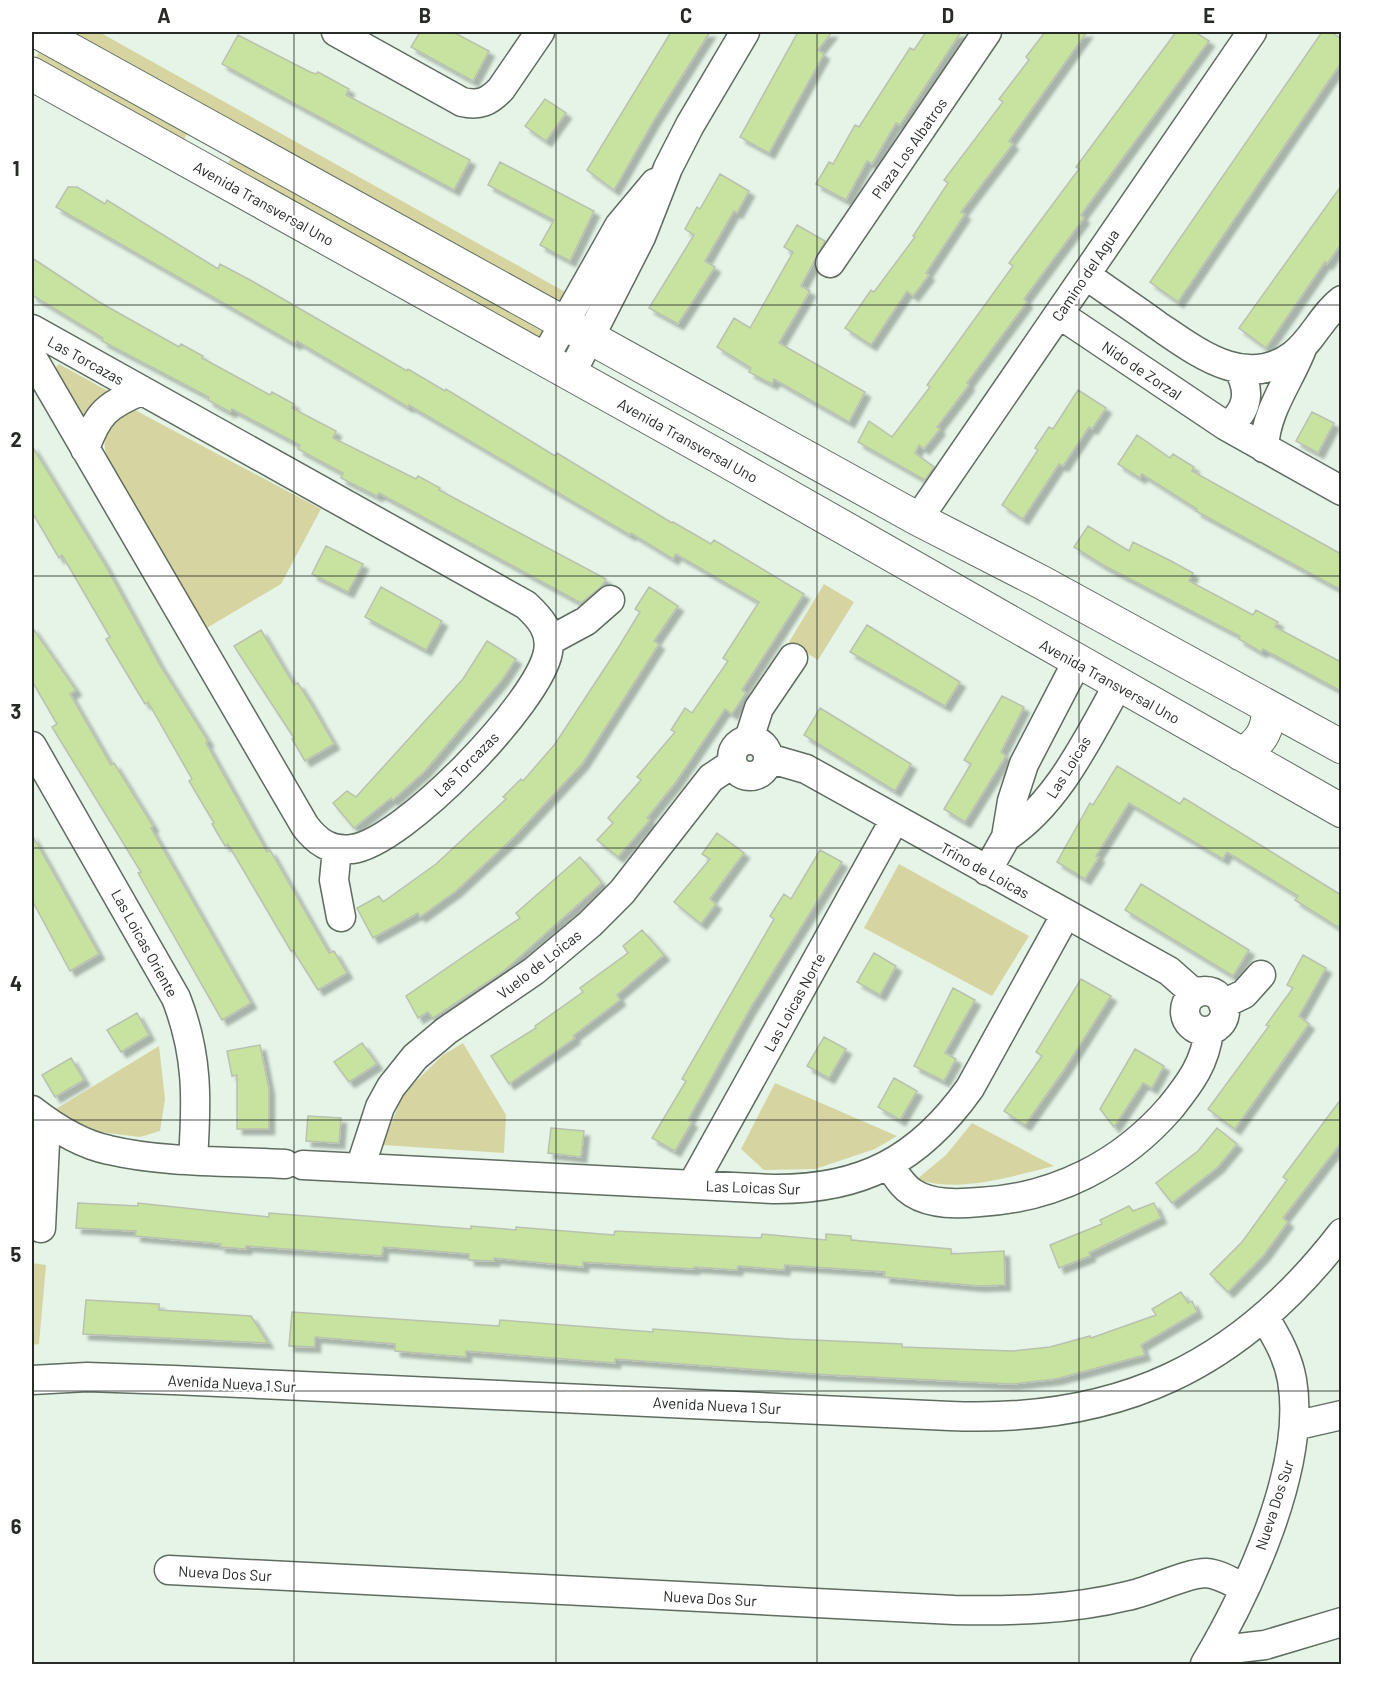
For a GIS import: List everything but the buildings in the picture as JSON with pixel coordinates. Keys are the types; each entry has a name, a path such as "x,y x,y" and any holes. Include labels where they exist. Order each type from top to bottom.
{"street":[{"path":"38,32 918,519 1041,582 1341,747"},
{"path":"336,32 462,102 476,104 493,97 501,89 540,32"},
{"path":"558,367 578,331 641,237 668,168 690,124 745,32"},
{"name":"Plaza Los Albatros","path":"830,263 987,32"},
{"name":"Camino del Agua","path":"918,519 1252,32"},
{"name":"Avenida Transversal Uno","path":"32,74 840,525 1014,627 1341,812"},
{"path":"198,167 219,131"},
{"path":"1086,275 1205,357 1238,369 1268,368 1293,355 1303,346 1325,315 1341,300"},
{"name":"Nido de Zorzal","path":"1059,314 1226,426 1341,491"},
{"name":"Las Torcazas","path":"32,329 526,605 543,622 549,641 546,660 528,694 470,763 443,789 382,837 362,847 337,849 313,837 32,357"},
{"path":"1264,447 1269,415 1295,368 1303,346"},
{"path":"1226,426 1234,421 1245,405 1247,389 1238,369"},
{"name":"Las Torcazas","path":"85,449 97,420 104,411 113,404 141,391"},
{"path":"1014,627 1024,599 1041,582"},
{"path":"549,641 586,621 610,600"},
{"name":"Vuelo de Loicas","path":"360,1168 380,1107 391,1087 415,1057 446,1031 534,971 590,924 629,884 711,778 732,764 734,747 759,749 759,708 793,658"},
{"name":"Las Loicas","path":"987,871 1006,837 1012,801 1024,764 1077,662"},
{"name":"Las Loicas","path":"1006,837 1033,817 1054,791 1118,685"},
{"path":"1241,754 1258,743 1263,735 1267,727 1268,708"},
{"name":"Las Loicas Oriente","path":"32,746 176,998 185,1021 195,1066 193,1159"},
{"name":"Trino de Loicas","path":"759,749 806,769 1169,971 1195,994"},
{"name":"Las Loicas Norte","path":"692,1185 895,819"},
{"path":"337,849 334,880 341,917"},
{"name":"Las Loicas Sur","path":"39,1116 66,1133 109,1150 193,1159 802,1189 851,1181 889,1165 932,1134 970,1088 1066,914"},
{"path":"1223,1004 1244,993 1261,975"},
{"path":"889,1165 911,1192 939,1202 998,1201 1057,1187 1104,1165 1152,1127 1196,1075 1204,1059 1209,1030 1222,1020 1223,1004 1220,998 1208,992 1195,994 1186,1005 1186,1018 1195,1028 1209,1030"},
{"path":"39,1116 41,1228"},
{"name":"Avenida Nueva 1 Sur","path":"32,1380 132,1378 950,1416 1015,1416 1090,1405 1158,1383 1209,1358 1265,1318 1295,1290 1341,1233"},
{"name":"Nueva Dos Sur","path":"1209,1658 1261,1548 1285,1479 1294,1426 1292,1378 1278,1341 1265,1318"},
{"path":"1294,1426 1341,1415"},
{"name":"Nueva Dos Sur","path":"169,1570 954,1610 1032,1610 1084,1605 1127,1596 1205,1573 1223,1577 1244,1588"},
{"path":"1209,1658 1264,1645 1341,1622"}],"green space":[{"path":"70,32 99,32 567,293 561,305"},
{"path":"40,50 187,134 181,145 34,61"},
{"path":"232,157 544,330 538,342 225,168"},
{"path":"59,364 108,391 83,417 54,369"},
{"path":"135,410 321,509 281,584 205,629 109,463 105,444 106,434 124,414"},
{"path":"824,584 854,602 818,660 789,642"},
{"path":"899,864 1029,936 992,996 864,928"},
{"path":"463,1043 506,1115 504,1153 383,1145 403,1094 443,1055"},
{"path":"159,1046 165,1099 160,1131 140,1137 83,1130 51,1112"},
{"path":"775,1083 897,1136 875,1149 815,1169 764,1170 741,1149"},
{"path":"972,1123 1054,1166 968,1184 951,1185 917,1179 946,1155"},
{"path":"32,1263 46,1265 39,1344 32,1345"}]}
